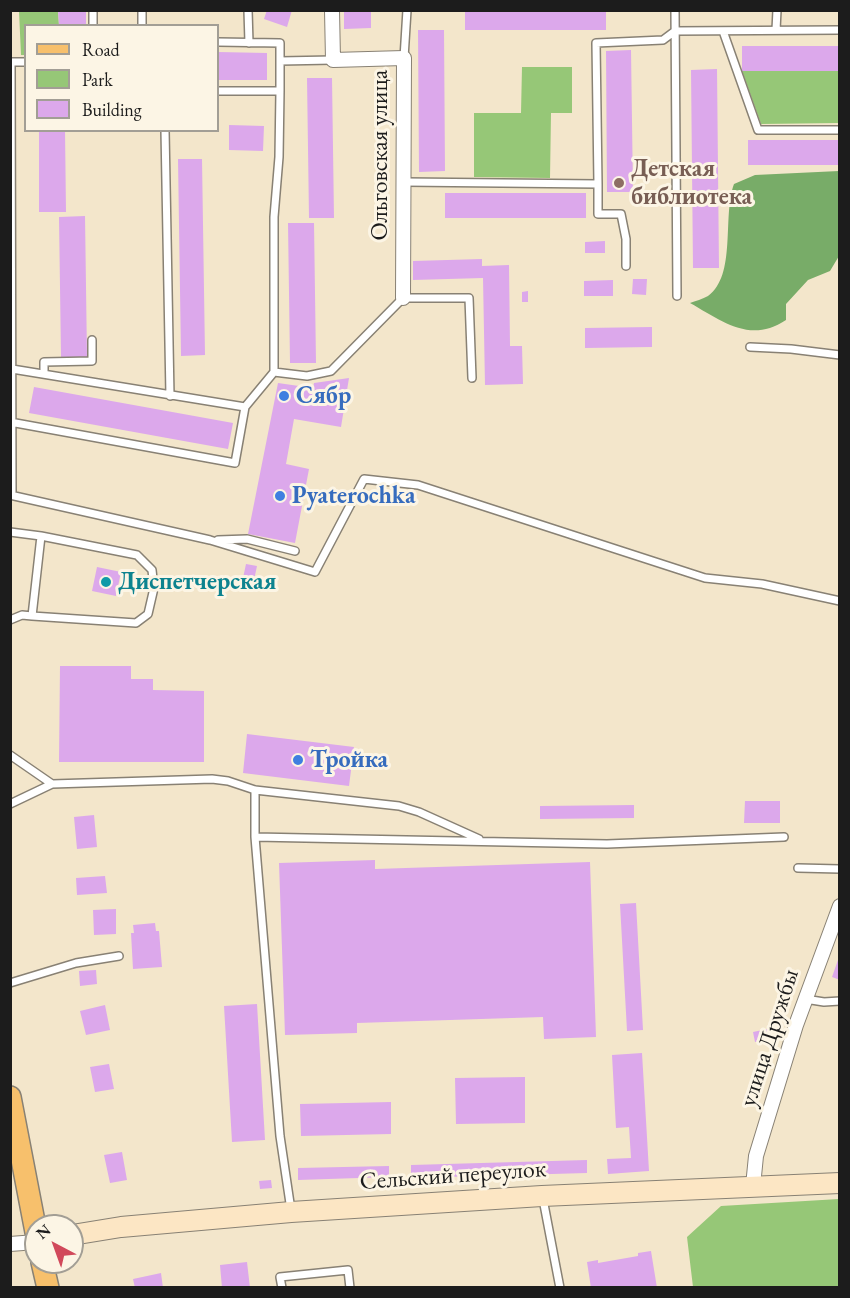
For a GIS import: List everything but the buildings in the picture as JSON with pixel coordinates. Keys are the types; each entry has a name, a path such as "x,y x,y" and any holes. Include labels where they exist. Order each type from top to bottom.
{"main road":[{"path":"10,1097 33,1214"}],"street":[{"name":"Ольговская улица","path":"332,10 333,60 404,58 403,297"},
{"name":"улица Дружбы","path":"753,1186 756,1156 805,999 840,906"},
{"name":"Сельский переулок","path":"84,1233 120,1227 291,1212 542,1196 840,1183"}],"lane":[{"path":"248,10 249,43"},
{"path":"404,58 407,10"},
{"path":"675,10 677,296"},
{"path":"776,30 777,10"},
{"path":"626,266 627,239 621,214 598,214 596,43 663,40 675,31 840,30"},
{"path":"723,31 758,130 840,130"},
{"path":"11,422 235,463 245,407 274,372 274,217 279,157 280,43 219,42"},
{"path":"280,61 333,60"},
{"path":"24,62 11,62 11,495 210,540 315,572 363,479 407,483 539,523 705,578 762,584 840,601"},
{"path":"219,91 280,91"},
{"path":"165,132 170,396"},
{"path":"405,182 598,184"},
{"path":"274,372 308,376 331,371 403,297 469,298 472,378"},
{"path":"44,374 44,362 92,361 92,340"},
{"path":"750,347 840,355"},
{"path":"12,369 245,407"},
{"path":"10,532 137,555 152,570 154,588 148,614 136,623 22,615 10,620"},
{"path":"32,616 41,536"},
{"path":"210,540 248,539 295,551"},
{"path":"10,755 52,784"},
{"path":"10,804 52,784 213,779 228,781 255,790 399,806 420,812 483,841"},
{"path":"255,790 255,837 280,1136 291,1212"},
{"path":"255,837 607,844 784,837"},
{"path":"798,868 840,869"},
{"path":"10,983 76,963 118,956"},
{"path":"805,999 824,1002 840,1001"},
{"path":"542,1196 560,1287"},
{"path":"282,1287 280,1277 348,1270 350,1287"}],"green space":[{"path":"19,11 58,11 59,24 24,24 24,55 21,55"},
{"path":"522,67 572,67 572,113 551,113 550,178 474,177 474,113 521,113"},
{"path":"742,71 839,71 839,123 761,124"},
{"path":"839,171 839,256 830,271 808,280 786,304 786,320 773,327 748,330 725,323 690,303 708,296 717,286 723,274 734,184 755,175"},
{"path":"839,1199 839,1287 693,1287 687,1237 721,1206"}],"place":[{"name":"Детская библиотека","path":"619,183"},
{"name":"Сябр","path":"284,396"},
{"name":"Pyaterochka","path":"280,496"},
{"name":"Диспетчерская","path":"106,582"},
{"name":"Тройка","path":"298,760"}]}
